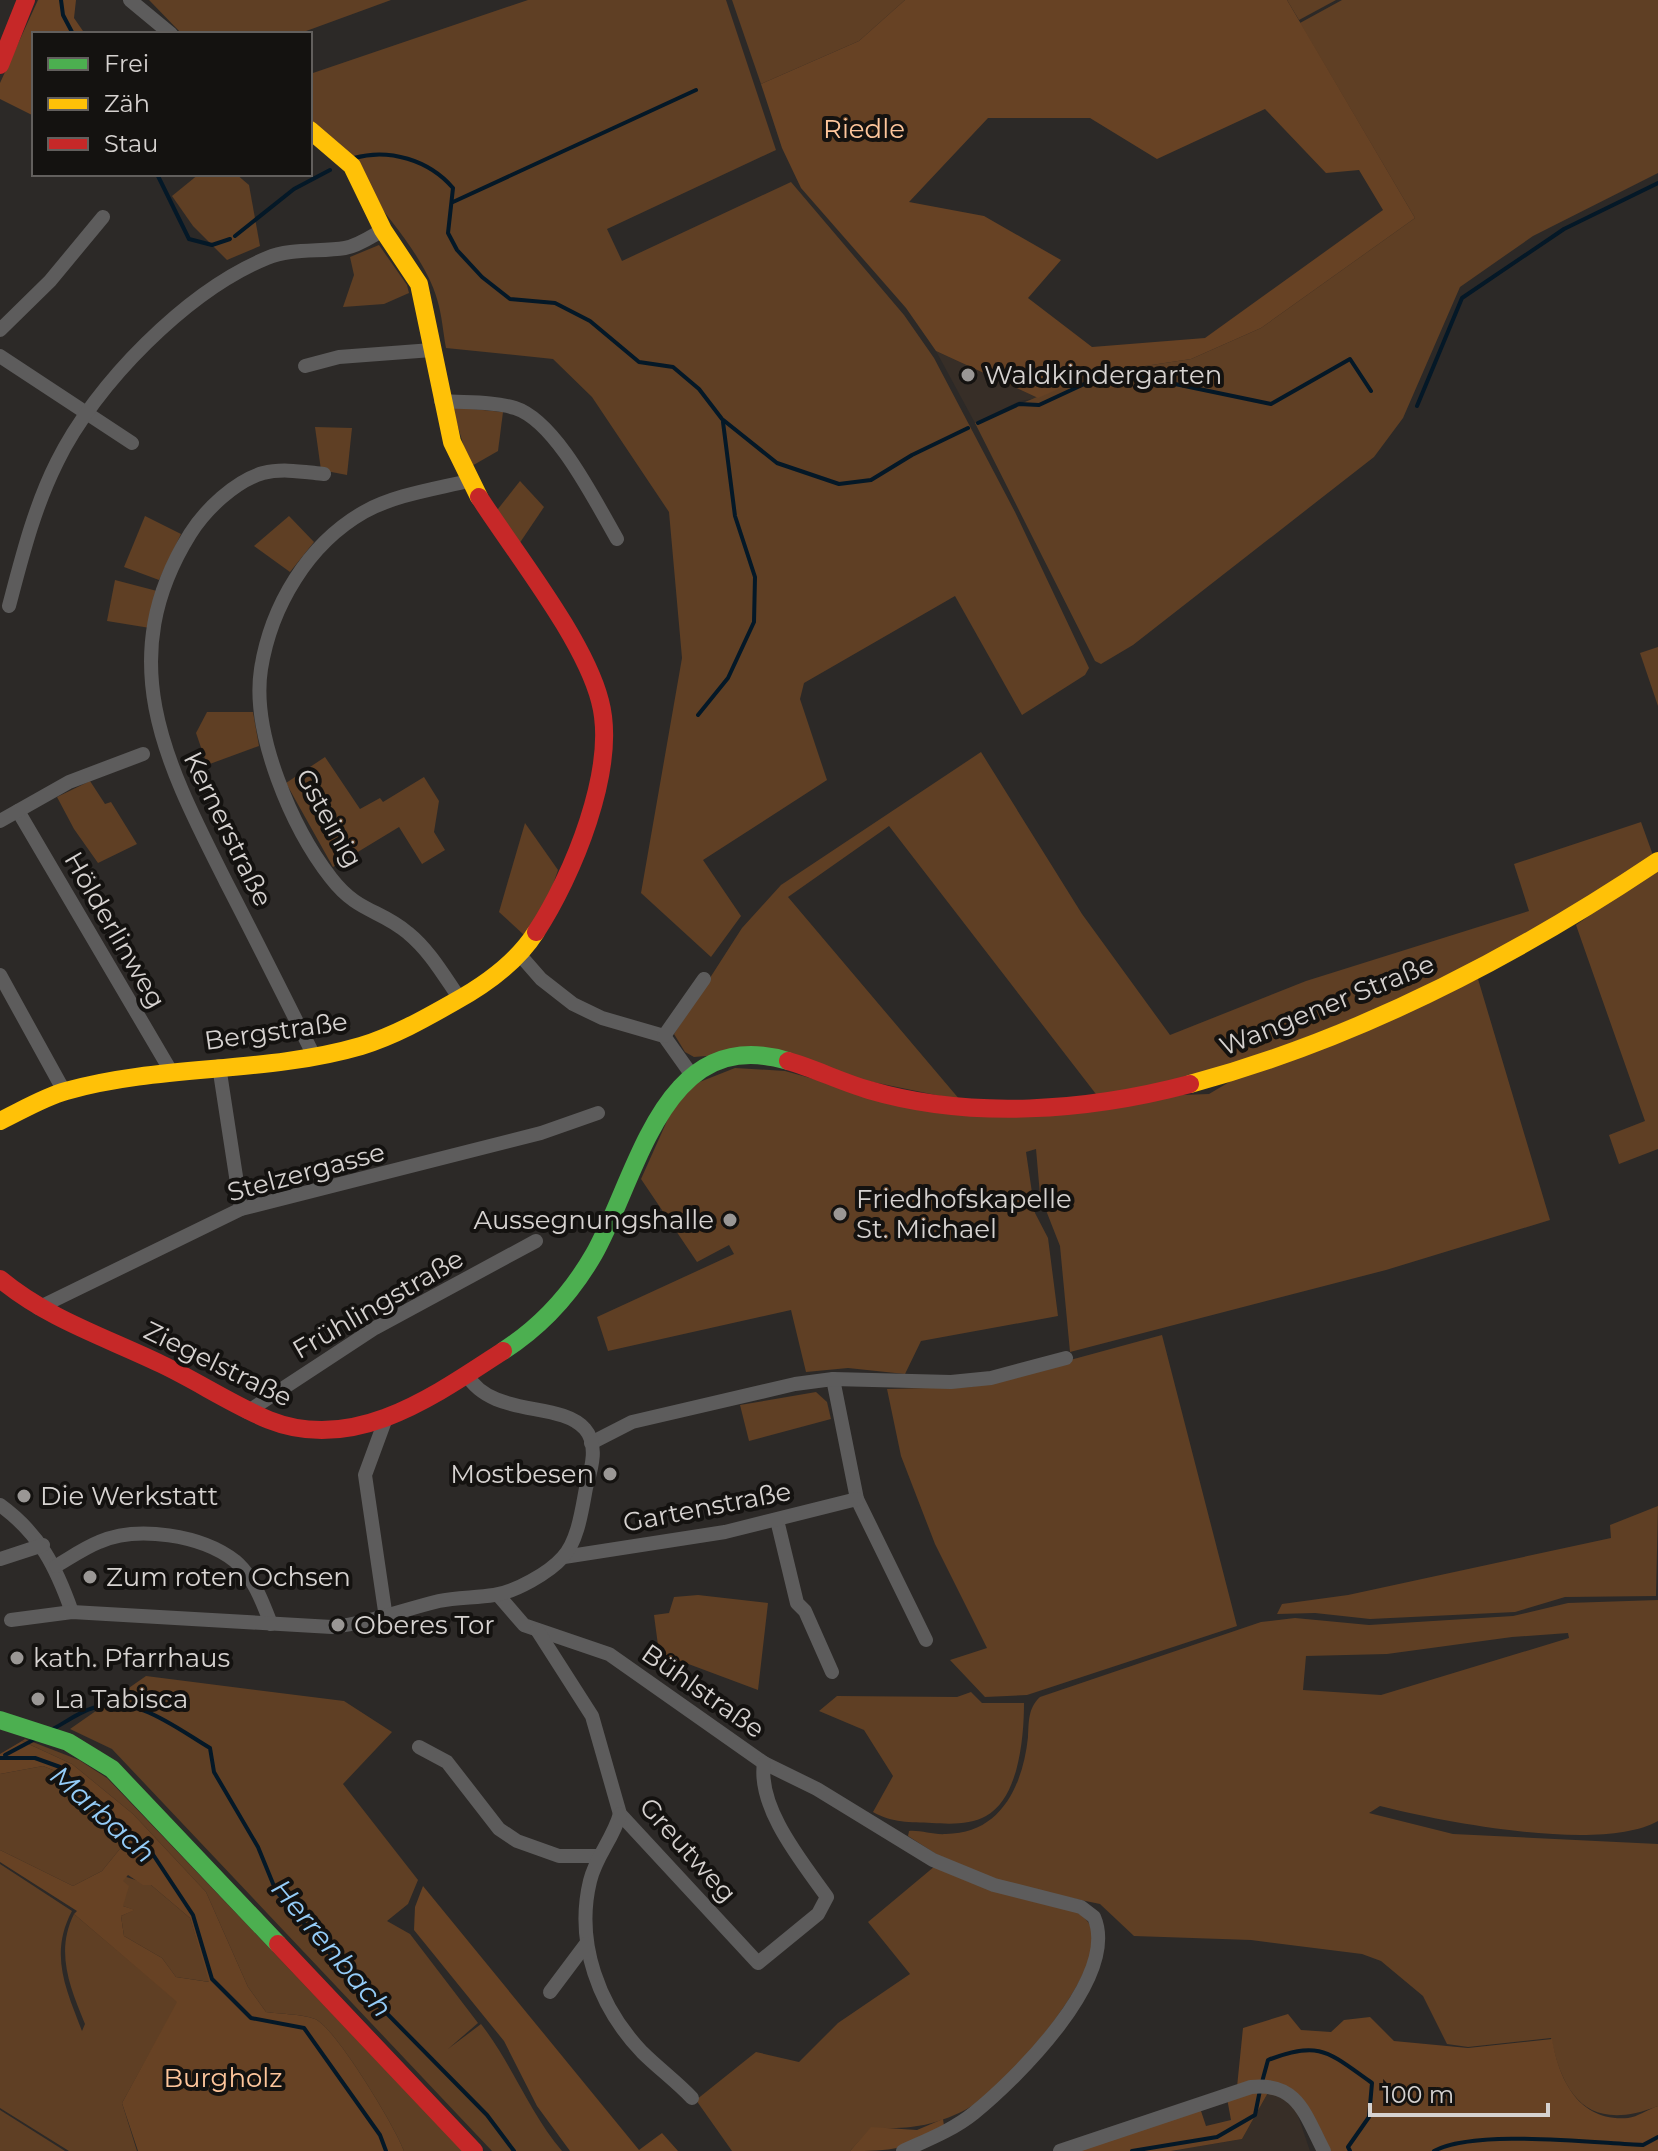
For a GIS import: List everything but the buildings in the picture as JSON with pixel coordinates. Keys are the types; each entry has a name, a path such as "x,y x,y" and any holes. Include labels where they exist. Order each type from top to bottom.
{"street":[{"path":"0,32 13,0"},
{"path":"0,65 26,0"},
{"path":"130,0 169,32"},
{"name":"Bergstraße","path":"0,1121 64,1091 219,1066 314,1056 361,1046 403,1030 460,999 520,955 557,900 585,825 599,777 604,733 601,703 574,642 468,481 452,442 441,401 419,284 383,230 352,166 312,132"},
{"path":"0,330 50,281 103,217"},
{"path":"9,606 34,515 57,461 88,412 172,318 236,272 272,256 349,248 383,230"},
{"path":"305,366 339,357 432,350"},
{"path":"0,356 132,443"},
{"path":"441,401 503,405 529,413 540,422 587,488 617,539"},
{"name":"Kernerstraße","path":"314,1056 182,795 163,747 155,715 151,673 163,586 194,528 216,502 263,473 288,470 324,474"},
{"name":"Gsteinig","path":"460,999 432,958 407,932 353,903 330,877 309,843 290,808 268,743 261,671 272,626 295,577 314,553 367,510 468,481"},
{"path":"0,821 69,782 143,754"},
{"name":"Hölderlinweg","path":"18,811 172,1073"},
{"name":"Wangener Straße","path":"466,1374 530,1333 567,1295 619,1206 663,1105 691,1074 724,1059 759,1055 870,1090 959,1105 1046,1108 1152,1094 1239,1071 1298,1050 1471,974 1538,940 1658,861"},
{"path":"520,955 541,979 573,1004 602,1018 664,1036 691,1074"},
{"path":"0,975 64,1091"},
{"path":"664,1036 704,979"},
{"path":"219,1066 241,1209"},
{"name":"Stelzergasse","path":"38,1308 241,1209 541,1133 598,1113"},
{"name":"Frühlingstraße","path":"247,1412 375,1328 536,1241"},
{"name":"Ziegelstraße","path":"0,1279 38,1308 139,1353 247,1412 294,1429 324,1433 349,1431 386,1418 466,1374"},
{"path":"591,1443 632,1422 833,1379 951,1382 991,1378 1066,1358"},
{"path":"11,1620 72,1612 332,1627 386,1618 441,1600 498,1595 535,1577 564,1557 571,1544 593,1459 591,1443 585,1429 572,1421 495,1400 480,1393 466,1374"},
{"path":"833,1379 857,1499 926,1640"},
{"path":"386,1418 365,1475 386,1618"},
{"name":"Gartenstraße","path":"564,1557 777,1520 857,1499"},
{"path":"0,1505 19,1519 43,1545 56,1566 72,1612"},
{"path":"777,1520 797,1603 805,1611 832,1672"},
{"path":"56,1566 100,1541 127,1534 163,1533 235,1561 261,1597 271,1624"},
{"path":"0,1559 43,1545"},
{"name":"Bühlstraße","path":"498,1595 524,1625 609,1654 764,1763 885,1827 962,1874 1081,1907 1094,1917 1099,1931 1098,1951 1088,1979 1074,2005 1050,2036 972,2115 903,2151"},
{"name":"Greutweg","path":"537,1630 592,1716 620,1814 758,1963 818,1914 827,1897 777,1821 761,1777 764,1763"},
{"path":"0,1720 68,1742 98,1757 126,1782 474,2151"},
{"path":"419,1747 447,1762 499,1829 517,1841 559,1856 597,1856"},
{"path":"620,1814 615,1832 597,1856 589,1886 586,1944 594,1975 623,2029 641,2051 692,2098"},
{"path":"550,1992 586,1944"},
{"path":"1060,2151 1251,2087 1270,2085 1298,2102 1324,2151"}],"shaded area":[{"path":"149,0 391,0 303,32 180,32"},
{"path":"528,0 726,0 776,150 607,229 622,261 791,182 904,315 934,358 1015,512 1089,668 1085,675 1022,715 955,596 804,683 800,699 827,780 703,860 741,916 711,957 641,893 682,658 669,512 592,397 553,359 446,348 437,299 416,255 382,209 312,128 312,73"},
{"path":"732,0 905,0 859,41 761,84"},
{"path":"1287,0 1336,0 1299,20"},
{"path":"1342,0 1658,0 1658,173 1533,236 1460,287 1403,418 1374,457 1133,645 1101,664 1095,661 975,423 1092,374 1191,359 1261,328 1415,218 1300,23"},
{"path":"197,176 238,176 249,185 260,246 227,260 193,226 172,196"},
{"path":"379,245 407,285 409,293 384,304 343,307 354,275 350,257"},
{"name":"Waldkindergarten","path":"936,351 1038,398 1020,401 975,423"},
{"path":"452,407 503,412 498,451 470,467"},
{"path":"315,427 352,428 347,475 321,470"},
{"path":"520,481 544,507 517,547 494,514"},
{"path":"145,516 181,534 159,580 124,567"},
{"path":"289,516 314,542 290,572 254,546"},
{"path":"115,580 157,591 150,628 107,621"},
{"path":"1658,647 1658,706 1640,653"},
{"path":"207,712 253,712 259,746 207,765 196,733"},
{"path":"981,752 1082,914 1170,1035 1306,981 1529,911 1514,864 1641,822 1654,858 1587,904 1423,991 1236,1065 1099,1098 889,826 788,897 960,1100 863,1080 706,1056 694,1057 685,1052 674,1034 742,928 781,885"},
{"path":"325,757 360,809 380,798 383,802 424,777 439,801 434,832 445,850 422,864 399,827 333,867 286,783"},
{"path":"90,781 105,804 111,802 137,844 98,863 74,829 57,797"},
{"path":"525,823 558,870 546,905 524,935 499,912"},
{"path":"1658,868 1658,1149 1619,1164 1609,1135 1645,1121 1576,925"},
{"path":"1478,979 1550,1220 1386,1270 1070,1352 1060,1246 1040,1195 1036,1149 1026,1152 1035,1213 1048,1238 1058,1316 921,1341 905,1374 848,1368 806,1372 791,1310 608,1351 597,1317 734,1254 729,1245 697,1262 641,1179 671,1112 697,1083 735,1068 785,1071 907,1105 1209,1094 1236,1078"},
{"path":"1162,1335 1237,1626 1027,1695 985,1697 950,1660 987,1648 935,1544 901,1456 887,1389 971,1387"},
{"path":"816,1392 827,1402 831,1419 749,1441 740,1405"},
{"path":"1658,1506 1656,1596 1565,1597 1515,1612 1370,1619 1315,1613 1277,1614 1282,1604 1348,1595 1611,1538 1610,1525"},
{"path":"698,1595 768,1603 758,1690 659,1653 654,1615 669,1613 674,1597"},
{"path":"1658,1600 1658,1821 1633,1830 1562,1835 1442,1820 1380,1806 1369,1813 1453,1834 1658,1844 1658,2106 1615,2115 1599,2113 1585,2105 1573,2094 1564,2079 1551,2038 1468,2047 1447,2044 1423,1996 1381,1961 1362,1954 1251,1940 1134,1936 1100,1904 995,1882 961,1870 908,1836 909,1831 941,1834 965,1832 995,1816 1006,1804 1021,1772 1030,1715 1040,1697 1261,1622 1295,1618 1369,1625 1513,1616 1568,1603","holes":["1568,1633 1569,1638 1381,1695 1303,1690 1306,1656 1387,1654 1512,1637"]},
{"path":"146,1676 344,1701 392,1732 343,1784 418,1880 408,1904 387,1921 410,1934 478,2023 448,2049 481,2024 562,2151 492,2151 112,1749 70,1729"},
{"path":"971,1692 982,1703 1024,1703 1021,1749 1006,1796 986,1816 953,1824 901,1821 873,1812 893,1776 864,1730 819,1711 837,1696 957,1697"},
{"path":"25,1739 79,1760 107,1778 463,2151 404,2151 364,2079 324,2026 309,2017 266,2012 248,1987 206,1892 133,1814 72,1764 22,1741"},
{"path":"43,1766 58,1772 123,1845 102,1871 73,1886 0,1850 0,1774"},
{"path":"0,1864 72,1911 62,1942 62,1971 82,2031 85,2024 70,1983 65,1956 68,1928 74,1914 178,2002 122,2103 137,2151 69,2151 0,2108"},
{"path":"935,1866 999,1892 1062,1906 1088,1922 1093,1941 1086,1966 1072,1995 1051,2025 1004,2079 982,2099 953,2116 920,2126 871,2128 850,2151 732,2151 696,2100 756,2052 799,2062 838,2023 910,1974 868,1922"},
{"path":"114,1873 151,1885 190,1918 210,1982 176,1977 162,1958 124,1936 121,1916 134,1910 123,1906"},
{"path":"1270,2089 1294,2104 1310,2151 1171,2151 1242,2139"},
{"path":"0,2110 65,2151 0,2151"}],"green space":[{"path":"38,0 76,0 74,18 84,32 32,32 32,115 0,99 0,83"},
{"name":"Riedle","path":"905,0 1287,0 1415,218 1261,328 1191,359 1092,374 1038,398 936,351 906,308 801,188 782,148 761,84 859,41","holes":["1265,109 1326,173 1359,170 1383,210 1205,338 1092,347 1028,298 1061,260 984,216 909,202 988,118 1090,118 1157,159"]},
{"name":"Burgholz","path":"22,1741 72,1764 133,1814 206,1892 248,1987 266,2012 309,2017 324,2026 364,2079 404,2151 138,2151 122,2103 177,2002 74,1914 77,1911 0,1862 0,1850 73,1886 102,1871 123,1845 58,1772 43,1766 0,1774 0,1754","holes":["128,1875 143,1885 151,1885 190,1918 209,1982 176,1977 162,1958 124,1936 121,1916 135,1910 123,1906 129,1886 123,1881"]},
{"path":"423,1886 639,2150 662,2133 678,2151 570,2151 537,2106 504,2041 414,1930 415,1907"},
{"path":"1288,2014 1301,2030 1331,2032 1344,2020 1370,2017 1394,2041 1468,2048 1552,2039 1566,2083 1584,2105 1596,2113 1628,2118 1658,2106 1658,2151 1331,2151 1301,2101 1237,2087 1243,2028"},
{"path":"1270,2089 1242,2139 1171,2151 1075,2151 1200,2108 1206,2126 1231,2120 1227,2098"},
{"path":"943,2119 944,2126 910,2144 888,2149 850,2151 871,2127 917,2130"}],"waterway":[{"path":"61,0 63,15 72,32"},
{"path":"453,202 696,90"},
{"path":"354,158 394,156 432,170 453,188 448,233 457,250 482,277 510,299 555,303 590,321 639,362 673,367 699,389 722,419 777,463 839,484 871,480 912,455 968,428"},
{"path":"235,236 294,189 330,170"},
{"path":"158,176 189,239 212,245 230,239"},
{"path":"1417,406 1462,298 1564,229 1658,183"},
{"path":"978,423 1019,404 1039,405 1095,379 1127,374 1271,404 1350,359 1371,391"},
{"path":"698,715 728,678 754,622 755,577 735,516 723,422"},
{"name":"Herrenbach","path":"53,1729 93,1708 124,1705 154,1715 210,1748 214,1772 258,1847 276,1891 345,1971 487,2115 514,2151"},
{"name":"Herrenbach","path":"5,1755 35,1739"},
{"name":"Marbach","path":"0,1758 35,1758 60,1767 76,1786 150,1850 193,1915 212,1979 251,2018 304,2028 380,2135 386,2151"},
{"name":"Herrenbach","path":"1262,2082 1268,2060 1312,2050 1333,2057 1372,2083 1369,2117 1348,2147 1350,2151"},
{"name":"Herrenbach","path":"1132,2151 1217,2137 1255,2115 1260,2090"},
{"name":"Herrenbach","path":"1434,2151 1477,2140 1535,2139 1643,2145 1658,2137"}],"traffic: fast":[{"path":"503,1351 543,1320 585,1269 642,1148 661,1113 684,1084 711,1064 746,1055 788,1061"},
{"path":"0,1720 68,1742 112,1769 278,1944"}],"traffic: slow":[{"path":"312,132 352,166 383,230 419,284 452,442 479,497"},
{"path":"1190,1084 1313,1044 1433,992 1548,930 1658,861"},
{"path":"0,1121 41,1100 102,1082 288,1061 373,1042 420,1021 477,988 510,963 536,932"}],"traffic: jam":[{"path":"0,65 26,0"},
{"path":"479,497 547,597 579,651 600,701 604,728 603,758 588,821 564,882 536,932"},
{"path":"788,1061 859,1087 948,1106 1071,1106 1190,1084"},
{"path":"0,1279 57,1316 161,1364 255,1414 301,1429 332,1430 362,1425 392,1415 449,1386 503,1351"},
{"path":"278,1944 474,2151"}],"place":[{"name":"Waldkindergarten","path":"968,375"},
{"name":"Friedhofskapelle St. Michael","path":"840,1214"},
{"name":"Aussegnungshalle","path":"730,1220"},
{"name":"Mostbesen","path":"610,1474"},
{"name":"Die Werkstatt","path":"24,1496"},
{"name":"Zum roten Ochsen","path":"90,1577"},
{"name":"Oberes Tor","path":"338,1625"},
{"name":"kath. Pfarrhaus","path":"17,1658"},
{"name":"La Tabisca","path":"38,1699"}]}
